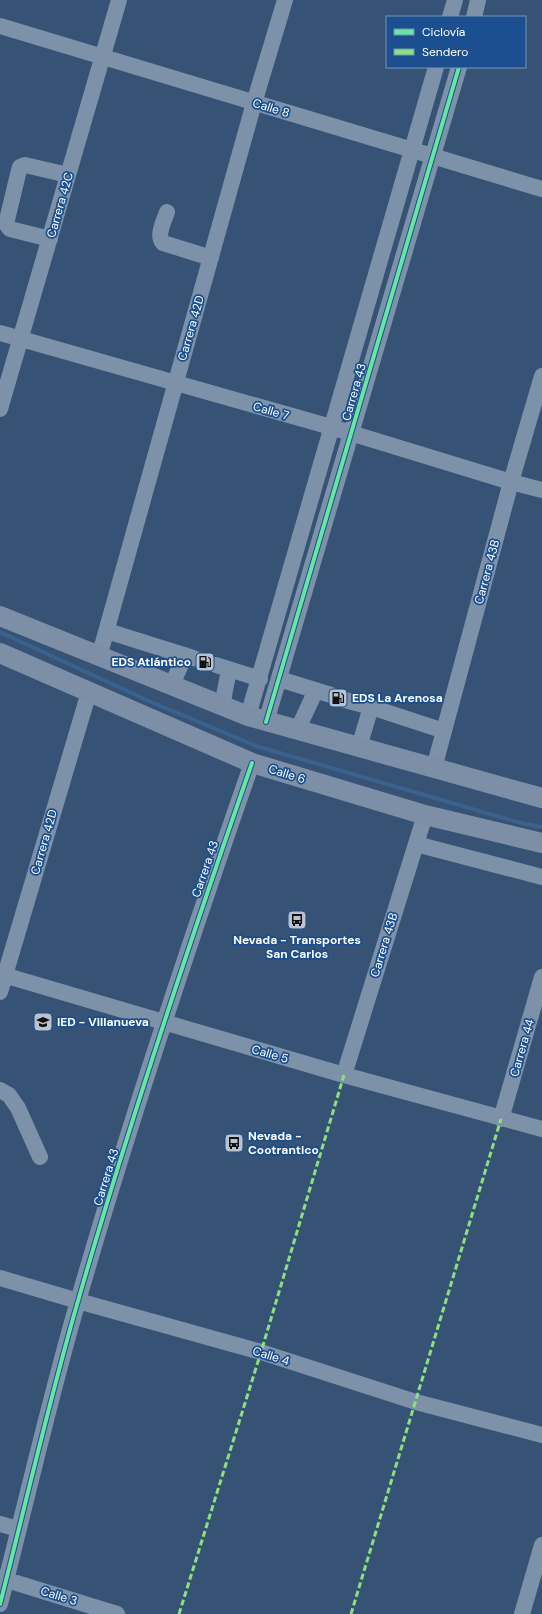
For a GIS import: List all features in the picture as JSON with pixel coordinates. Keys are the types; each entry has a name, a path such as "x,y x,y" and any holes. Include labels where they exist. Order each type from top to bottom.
{"main road":[{"path":"0,616 99,657 257,719 542,798"},
{"name":"Calle 6","path":"0,653 252,763 425,815 542,843"}],"street":[{"name":"Carrera 42C","path":"0,409 119,0"},
{"name":"Carrera 42D","path":"99,657 254,103 285,0"},
{"path":"450,16 456,0"},
{"path":"474,16 478,0"},
{"name":"Calle 8","path":"0,26 542,189"},
{"name":"Carrera 43","path":"257,719 260,679 331,427 436,68"},
{"name":"Carrera 43","path":"257,719 279,679 459,68"},
{"path":"50,239 10,229 6,224 19,170 20,167 25,165 68,175"},
{"path":"167,212 160,240 163,243 211,258"},
{"name":"Calle 7","path":"0,333 331,427 510,482 542,490"},
{"name":"Carrera 43B","path":"434,768 510,482 542,376"},
{"path":"107,631 189,657 172,685"},
{"path":"222,706 223,668 260,679"},
{"path":"279,679 444,731"},
{"name":"Carrera 42D","path":"0,992 2,975 89,692"},
{"path":"297,730 331,695"},
{"path":"359,747 371,708"},
{"name":"Carrera 43","path":"0,1604 3,1579 18,1529 78,1301 164,1023 252,763"},
{"name":"Carrera 43B","path":"344,1075 425,815"},
{"path":"416,844 542,877"},
{"name":"Calle 5","path":"2,975 344,1075 542,1129"},
{"name":"Carrera 44","path":"501,1119 542,977"},
{"path":"0,1090 9,1095 18,1108 40,1157"},
{"name":"Calle 4","path":"0,1278 260,1352 416,1402 542,1435"},
{"path":"0,1524 18,1529"},
{"path":"522,1614 542,1545"},
{"name":"Calle 3","path":"3,1579 118,1614"}],"waterway":[{"path":"0,632 151,702 256,746 521,823 542,827"}],"tunnel":[{"path":"193,658 216,665"}],"marked path":[{"path":"179,1614 261,1352 344,1075"},
{"path":"351,1614 501,1119"}],"cycle path":[{"path":"266,722 459,68"},
{"path":"0,1604 57,1376 118,1166 161,1031 252,763"}],"place":[{"name":"EDS Atlántico","path":"205,662"},
{"name":"EDS La Arenosa","path":"338,698"},
{"name":"Nevada - Transportes San Carlos","path":"297,920"},
{"name":"IED - Villanueva","path":"43,1022"},
{"name":"Nevada - Cootrantico","path":"234,1143"}]}
